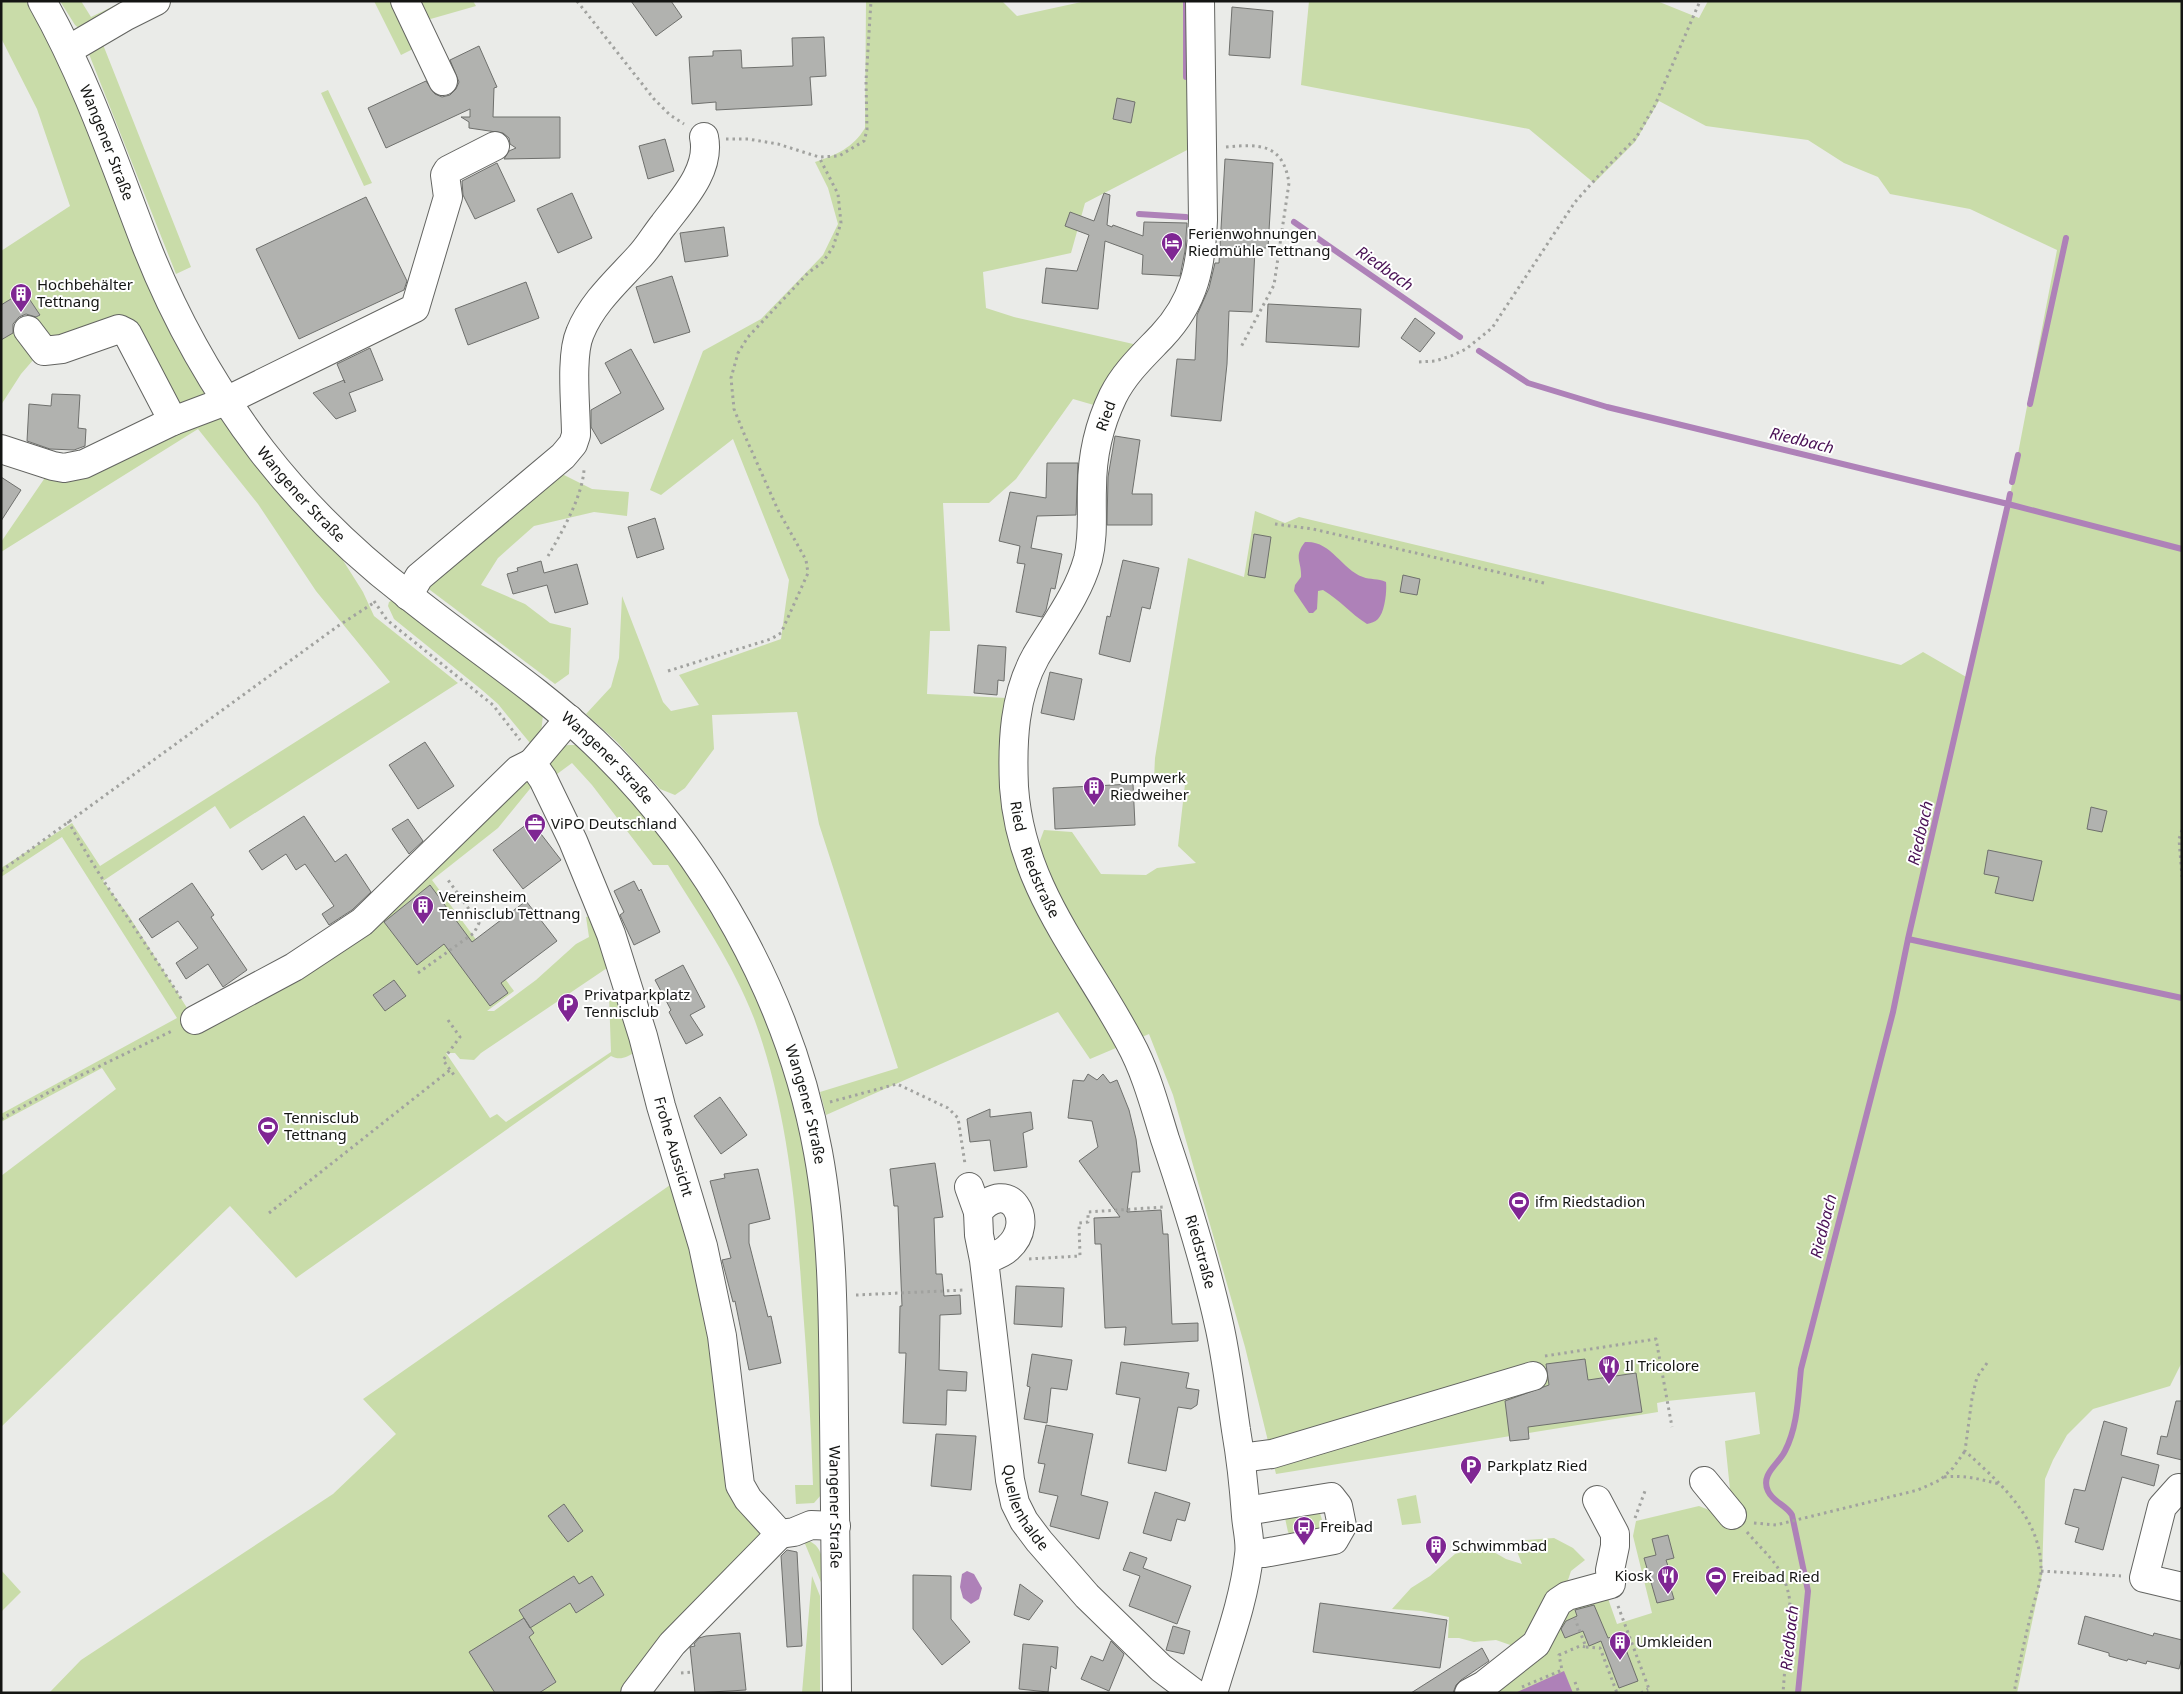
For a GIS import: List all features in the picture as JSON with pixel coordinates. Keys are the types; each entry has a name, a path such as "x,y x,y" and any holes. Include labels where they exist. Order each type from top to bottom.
{"street":[{"name":"Wangener Straße","path":"42,1 89,94 147,248 168,296 188,337 226,401 289,484 317,515 408,596 569,719 614,763 677,837 724,906 758,971 786,1036 798,1071 817,1146 829,1229 833,1296 837,1693"},
{"path":"68,50 156,1"},
{"path":"405,1 443,81"},
{"name":"Ried","path":"1022,841 1014,789 1014,745 1018,702 1035,658 1072,598 1088,558 1092,541 1094,460 1104,416 1114,394 1130,368 1175,322 1189,300 1202,251 1200,1"},
{"path":"408,596 419,577 563,456 573,444 576,435 575,362 580,333 598,302 620,275 639,257 692,186 703,162 706,147 704,137"},
{"path":"1,449 35,461 64,468 84,464 173,421 226,401 415,308 448,198 445,175 448,170 495,146"},
{"path":"28,330 44,351 62,348 120,329 128,333 173,421"},
{"path":"195,1020 294,967 362,922 518,770 532,763 569,719"},
{"name":"Frohe Aussicht","path":"532,763 543,779 573,841 611,934 624,972 703,1246 722,1336 740,1485 748,1499 780,1534"},
{"name":"Riedstraße","path":"1022,841 1030,868 1045,900 1132,1047 1151,1097 1187,1205 1220,1329 1241,1458 1250,1553 1239,1604 1213,1693"},
{"path":"973,1199 988,1201 1002,1197 1010,1199 1016,1205 1019,1214 1019,1235 1015,1241 1001,1253 984,1260"},
{"name":"Quellenhalde","path":"973,1199 984,1260 986,1290 1010,1480 1015,1503 1024,1521 1087,1596 1160,1668 1194,1693"},
{"path":"1241,1458 1272,1454 1533,1376"},
{"path":"1704,1480 1732,1515"},
{"path":"2179,1488 2162,1507 2144,1578 2182,1587"},
{"path":"1246,1511 1331,1496 1338,1506 1342,1526 1334,1540 1264,1553 1250,1553"},
{"path":"1469,1693 1484,1685 1536,1644 1558,1602 1567,1596 1611,1584 1610,1570 1616,1546 1615,1534 1596,1500"},
{"path":"635,1693 672,1644 780,1534 794,1532 811,1525 836,1526"}],"path":[{"path":"577,1 654,99 670,115 704,137 748,139 778,144 819,157 839,156 864,141 867,130 866,81 871,1"},
{"path":"1419,362 1435,361 1452,356 1466,349 1492,328 1575,202 1636,138 1655,105 1700,1"},
{"path":"1200,149 1257,144 1274,151 1288,170 1290,183 1274,285 1240,347"},
{"path":"668,671 771,640 780,633 808,573 806,560 778,510 734,409 731,378 738,353 748,337 808,273 824,262 833,248 841,223 838,194 819,157"},
{"path":"548,556 568,518 582,483 583,462 573,444"},
{"path":"1275,524 1313,529 1544,583"},
{"path":"380,573 373,592 375,602 387,620 493,705 517,735 532,763"},
{"path":"1,871 338,626 375,602"},
{"path":"1,1119 67,1082 195,1020 129,916 93,867 68,821"},
{"path":"2182,830 2179,839 2182,877"},
{"path":"418,973 474,933 479,923 448,880"},
{"path":"448,1020 460,1037 443,1060 454,1075"},
{"path":"269,1214 450,1070"},
{"path":"850,1096 897,1084 948,1108 958,1118 973,1199"},
{"path":"1026,1259 1080,1256 1079,1223 1088,1222 1088,1212 1187,1205"},
{"path":"833,1296 986,1290"},
{"path":"1533,1376 1545,1355 1656,1339 1672,1427"},
{"path":"1776,1525 1918,1490 1942,1477 1953,1468 1965,1451 1972,1398 1977,1377 1987,1363"},
{"path":"1965,1451 2000,1484 2026,1517 2038,1542 2041,1570 2021,1652 2014,1693"},
{"path":"1942,1477 1977,1478 2000,1484"},
{"path":"1732,1515 1785,1578 1790,1602 1782,1693"},
{"path":"2041,1570 2144,1578"},
{"path":"1611,1584 1649,1691 1640,1693"},
{"path":"1574,1616 1586,1647"},
{"path":"1519,1689 1562,1670 1559,1655 1580,1646 1600,1648 1618,1693"},
{"path":"1575,1682 1579,1693"}],"green space":[{"path":"1,1 26,1 60,63 155,302 175,343 213,406 339,554 363,592 374,616 458,683 230,829 215,806 103,881 129,916 194,1019 358,938 394,910 386,898 518,770 538,779 498,828 432,880 514,991 487,1011 494,1011 536,980 576,944 589,937 586,917 596,915 610,966 481,1053 474,1060 460,1059 455,1053 446,1053 490,1118 497,1114 506,1122 611,1052 609,995 620,994 635,1052 620,1058 611,1056 296,1278 230,1206 1,1427 1,1176 116,1089 102,1068 1,1122 1,1114 177,1018 62,837 1,877 1,868 72,823 100,866 390,682 316,591 258,504 198,429 1,552 1,542 53,466 173,421 127,333 61,356 27,323 40,315 24,291 1,305 1,251 70,206 37,109 1,38"},
{"path":"60,1 81,1 91,17 124,1 142,1 81,30 75,25"},
{"path":"374,1 397,1 415,48 401,55"},
{"path":"410,1 473,1 476,6 420,22"},
{"path":"866,1 1002,1 1017,16 1086,1 1192,1 1191,148 1085,203 1071,253 983,272 986,308 1014,317 1151,348 1111,410 1073,399 1016,479 989,503 943,503 950,631 930,631 927,694 1007,698 1038,846 1044,830 1072,832 1101,874 1146,875 1157,868 1196,863 1178,846 1185,784 1154,779 1155,758 1188,558 1244,577 1255,511 1285,523 1299,517 1613,592 1901,665 1923,652 1968,678 2007,511 2057,250 1970,209 1890,194 1878,177 1844,163 1808,140 1706,126 1659,101 1635,142 1594,183 1529,129 1301,85 1309,1 1657,1 1699,18 1708,1 2182,1 2182,1362 2170,1386 2093,1409 2067,1435 2053,1460 2045,1479 2042,1575 2017,1693 1477,1693 1557,1613 1605,1590 1617,1624 1652,1613 1633,1536 1636,1521 1699,1506 1719,1514 1732,1509 1725,1441 1760,1434 1755,1392 1667,1401 1657,1403 1658,1412 1276,1474 1245,1347 1173,1095 1149,1034 1090,1059 1058,1012 826,1115 820,1092 898,1068 819,824 797,712 712,715 714,749 685,788 675,795 660,789 617,742 586,714 611,687 619,658 622,596 663,702 671,711 699,705 679,675 781,639 789,580 733,439 661,495 650,490 703,351 761,319 823,255 838,224 828,188 815,162 830,157 849,146 865,128"},
{"path":"100,37 191,267 176,274 87,49"},
{"path":"328,90 372,183 364,186 321,93"},
{"path":"15,331 34,359 21,374 1,405 1,340"},
{"path":"552,469 592,489 629,492 627,516 594,512 534,526 498,558 481,585 525,604 550,623 571,628 569,674 555,684 426,587"},
{"path":"393,600 504,683 543,715 541,733 535,742 530,743 498,704 482,690 394,619 388,606 389,602"},
{"path":"576,745 584,749 634,803 679,860 706,901 752,988 771,1033 787,1080 800,1127 809,1174 818,1254 821,1334 821,1495 814,1503 796,1504 795,1485 813,1485 800,1261 788,1157 775,1088 766,1054 747,1000 737,980 668,865 653,865 592,785 572,763 549,780 549,770 554,758 562,746"},
{"path":"683,1176 740,1485 772,1535 630,1693 49,1693 81,1660 333,1494 396,1434 363,1399"},
{"path":"1416,1495 1421,1523 1402,1525 1397,1499"},
{"path":"1319,1510 1323,1523 1321,1533 1292,1537 1288,1532 1285,1518"},
{"path":"1554,1538 1573,1548 1585,1560 1571,1571 1565,1589 1544,1603 1516,1647 1496,1640 1474,1642 1459,1638 1448,1638 1449,1617 1421,1611 1392,1609 1411,1588 1430,1576 1455,1554 1473,1549 1492,1551 1506,1559 1522,1564 1514,1544 1526,1540"},
{"path":"803,1539 811,1542 820,1551 823,1565 823,1587"},
{"path":"1,1570 21,1592 1,1612"},
{"path":"812,1576 820,1596 820,1693 802,1693"}],"shaded area":[{"path":"1305,542 1314,543 1329,550 1348,568 1363,577 1386,582 1384,607 1378,619 1367,624 1323,590 1318,591 1317,609 1313,613 1309,613 1294,591 1295,585 1301,577 1299,552"},
{"path":"967,1571 974,1574 982,1588 979,1599 971,1604 963,1598 960,1587 962,1574"},
{"path":"1564,1671 1573,1693 1515,1693"}],"building":[{"path":"631,1 671,1 682,17 656,36"},
{"path":"1232,7 1273,11 1270,58 1229,55"},
{"path":"824,37 826,76 810,77 812,105 716,110 716,102 692,104 689,57 713,56 713,51 741,50 742,68 793,66 792,38"},
{"path":"479,46 497,87 494,88 493,117 560,117 560,158 504,159 509,151 516,148 510,144 509,138 503,133 469,128 469,122 461,117 470,117 470,109 386,148 368,108 426,81 435,94 442,97 450,95 456,89 459,82 450,60"},
{"path":"1117,98 1135,102 1131,123 1113,119"},
{"path":"665,139 674,171 648,179 639,146"},
{"path":"1225,159 1273,163 1268,248 1255,248 1252,312 1229,311 1227,364 1221,421 1171,416 1177,359 1195,360 1197,315 1209,288 1215,263 1219,263"},
{"path":"497,163 515,201 475,219 463,195 462,181"},
{"path":"572,193 592,238 558,253 537,209"},
{"path":"1104,193 1110,195 1107,225 1112,227 1113,225 1143,236 1144,222 1187,223 1185,251 1180,276 1142,274 1143,255 1105,241 1098,309 1042,303 1046,268 1077,271 1089,235 1065,226 1070,212 1094,221"},
{"path":"366,197 407,281 404,290 299,339 256,249"},
{"path":"724,227 728,256 685,262 680,233"},
{"path":"672,276 690,332 654,343 636,287"},
{"path":"526,282 539,318 468,345 455,309"},
{"name":"Hochbehälter Tettnang","path":"24,291 40,315 36,317 26,314 19,317 13,324 13,333 1,340 1,305"},
{"path":"1268,304 1361,309 1359,347 1266,342"},
{"path":"1415,318 1435,333 1420,352 1401,338"},
{"path":"370,348 383,380 349,393 356,411 336,419 313,393 344,380 337,364"},
{"path":"631,349 664,409 601,444 591,427 591,410 621,393 605,363"},
{"path":"52,394 80,395 78,428 86,429 85,446 74,450 50,449 27,441 29,404 51,406"},
{"path":"1115,436 1140,440 1132,494 1152,494 1152,525 1107,525 1108,477"},
{"path":"1047,463 1078,463 1076,515 1037,516 1031,548 1062,554 1055,589 1051,588 1046,610 1042,617 1016,612 1025,564 1017,563 1020,546 999,541 1010,492 1046,498"},
{"path":"1,477 21,490 1,521"},
{"path":"655,518 664,549 637,558 628,527"},
{"path":"1254,534 1271,537 1265,578 1248,575"},
{"path":"1123,560 1159,568 1150,609 1142,607 1130,662 1099,654 1107,616 1110,617"},
{"path":"541,561 544,573 577,564 588,604 555,613 547,585 513,594 507,574 518,571 517,568"},
{"path":"1403,575 1420,579 1417,595 1400,592"},
{"path":"978,645 1006,647 1004,681 998,680 997,695 974,693"},
{"path":"1050,672 1082,679 1074,720 1041,713"},
{"path":"425,742 454,786 418,809 389,765"},
{"name":"Pumpwerk Riedweiher","path":"1133,784 1135,825 1055,829 1053,788"},
{"path":"2091,807 2107,811 2102,832 2087,829"},
{"path":"304,816 335,862 346,854 371,892 352,910 329,925 322,914 334,906 305,864 296,870 286,854 262,870 249,851"},
{"path":"408,819 423,841 409,854 392,829"},
{"path":"531,821 561,860 523,889 493,850"},
{"path":"1988,850 2042,861 2033,901 1995,893 1999,877 1984,874"},
{"path":"634,881 639,891 641,889 660,932 634,945 620,915 624,912 614,891"},
{"path":"192,883 214,915 211,917 247,970 223,987 208,964 186,979 176,963 198,948 178,921 152,938 139,919"},
{"path":"430,885 472,942 526,901 557,941 501,983 508,993 490,1006 444,944 417,965 384,922"},
{"path":"683,965 705,1007 690,1015 703,1035 686,1044 655,980"},
{"path":"394,980 406,996 385,1011 373,995"},
{"path":"1088,1074 1097,1080 1103,1074 1110,1083 1117,1080 1129,1110 1136,1139 1140,1172 1132,1172 1127,1212 1161,1210 1163,1234 1168,1234 1172,1324 1198,1323 1198,1341 1124,1345 1126,1327 1105,1328 1101,1244 1095,1244 1094,1218 1120,1217 1079,1161 1098,1147 1092,1121 1068,1118 1073,1080 1084,1081"},
{"path":"720,1097 747,1135 721,1154 694,1116"},
{"path":"990,1109 990,1117 1031,1112 1033,1129 1023,1133 1027,1167 994,1171 990,1140 970,1142 967,1119"},
{"path":"935,1163 943,1217 934,1218 936,1274 942,1274 944,1296 960,1295 961,1314 940,1315 939,1370 967,1372 966,1391 947,1390 946,1425 903,1423 906,1353 899,1353 900,1306 902,1306 898,1206 894,1206 890,1169"},
{"path":"758,1169 770,1219 749,1224 749,1243 768,1317 771,1316 781,1363 749,1370 735,1301 733,1302 722,1260 731,1258 710,1181 725,1178 724,1174"},
{"path":"1016,1286 1064,1288 1062,1327 1014,1324"},
{"path":"1032,1354 1072,1360 1067,1390 1051,1388 1047,1423 1024,1419 1030,1387 1027,1386"},
{"path":"1585,1359 1588,1380 1636,1373 1642,1412 1528,1427 1529,1439 1510,1441 1505,1401 1549,1385 1546,1364"},
{"path":"1121,1362 1189,1373 1186,1388 1199,1390 1197,1405 1191,1409 1178,1407 1166,1471 1128,1463 1140,1398 1116,1394"},
{"path":"2176,1401 2182,1401 2182,1460 2157,1454 2161,1436 2167,1437"},
{"path":"2104,1421 2127,1428 2121,1455 2159,1465 2154,1486 2122,1477 2103,1550 2075,1542 2079,1528 2065,1524 2074,1489 2085,1491"},
{"path":"1046,1425 1093,1434 1081,1495 1108,1502 1099,1539 1050,1526 1058,1496 1039,1492 1045,1464 1038,1463"},
{"path":"936,1434 976,1436 971,1490 931,1486"},
{"path":"1155,1492 1190,1503 1185,1521 1177,1519 1171,1541 1143,1533"},
{"path":"564,1504 583,1531 568,1542 548,1516"},
{"path":"1668,1535 1674,1558 1666,1560 1671,1575 1667,1576 1674,1599 1657,1603 1644,1558 1656,1555 1652,1539"},
{"path":"787,1550 797,1552 802,1646 787,1647 781,1556"},
{"path":"1130,1552 1147,1558 1143,1568 1191,1586 1177,1624 1129,1606 1140,1576 1123,1570"},
{"path":"913,1575 951,1576 951,1619 970,1642 942,1665 913,1629"},
{"path":"574,1576 579,1584 592,1576 604,1595 576,1613 570,1603 530,1628 519,1610"},
{"path":"1020,1584 1043,1601 1029,1620 1014,1615"},
{"path":"1320,1603 1447,1620 1440,1668 1313,1652"},
{"path":"1594,1605 1608,1638 1620,1634 1638,1681 1619,1688 1601,1641 1589,1646 1583,1631 1565,1638 1561,1629 1566,1621 1577,1616 1575,1610"},
{"path":"2085,1616 2153,1636 2154,1633 2182,1640 2182,1657 2179,1669 2147,1661 2146,1664 2128,1659 2127,1661 2109,1656 2109,1653 2078,1644"},
{"path":"524,1618 534,1633 529,1637 556,1682 539,1693 495,1693 469,1652"},
{"path":"1173,1626 1190,1631 1184,1654 1166,1650"},
{"path":"740,1633 746,1690 695,1693 690,1647 695,1646 694,1644 699,1638 706,1636"},
{"path":"1111,1641 1124,1654 1109,1691 1081,1679 1091,1656 1103,1661"},
{"path":"1023,1644 1058,1647 1056,1669 1051,1666 1048,1692 1019,1689"},
{"path":"1482,1648 1489,1661 1461,1680 1456,1685 1453,1693 1411,1693"}],"waterway":[{"name":"Riedbach","path":"1186,1 1186,77"},
{"path":"1139,214 1186,217"},
{"name":"Riedbach","path":"1294,222 1460,337"},
{"path":"2030,404 2066,238"},
{"name":"Riedbach","path":"1479,351 1528,383 1607,407 2008,504 1893,1012 1801,1369 1793,1431 1785,1451 1766,1479 1770,1495 1792,1515 1808,1591 1798,1693"},
{"path":"2012,482 2018,455"},
{"path":"2010,494 2008,504 2182,549"},
{"path":"1908,939 2182,998"}],"place":[{"name":"Ferienwohnungen Riedmühle Tettnang","path":"1172,262"},
{"name":"Hochbehälter Tettnang","path":"21,313"},
{"name":"Pumpwerk Riedweiher","path":"1094,806"},
{"name":"ViPO Deutschland","path":"535,843"},
{"name":"Vereinsheim Tennisclub Tettnang","path":"423,925"},
{"name":"Privatparkplatz Tennisclub","path":"568,1023"},
{"name":"Tennisclub Tettnang","path":"268,1146"},
{"name":"ifm Riedstadion","path":"1519,1221"},
{"name":"Il Tricolore","path":"1609,1385"},
{"name":"Parkplatz Ried","path":"1471,1485"},
{"name":"Freibad","path":"1304,1546"},
{"name":"Schwimmbad","path":"1436,1565"},
{"name":"Kiosk","path":"1668,1595"},
{"name":"Freibad Ried","path":"1716,1596"},
{"name":"Umkleiden","path":"1620,1661"}]}
